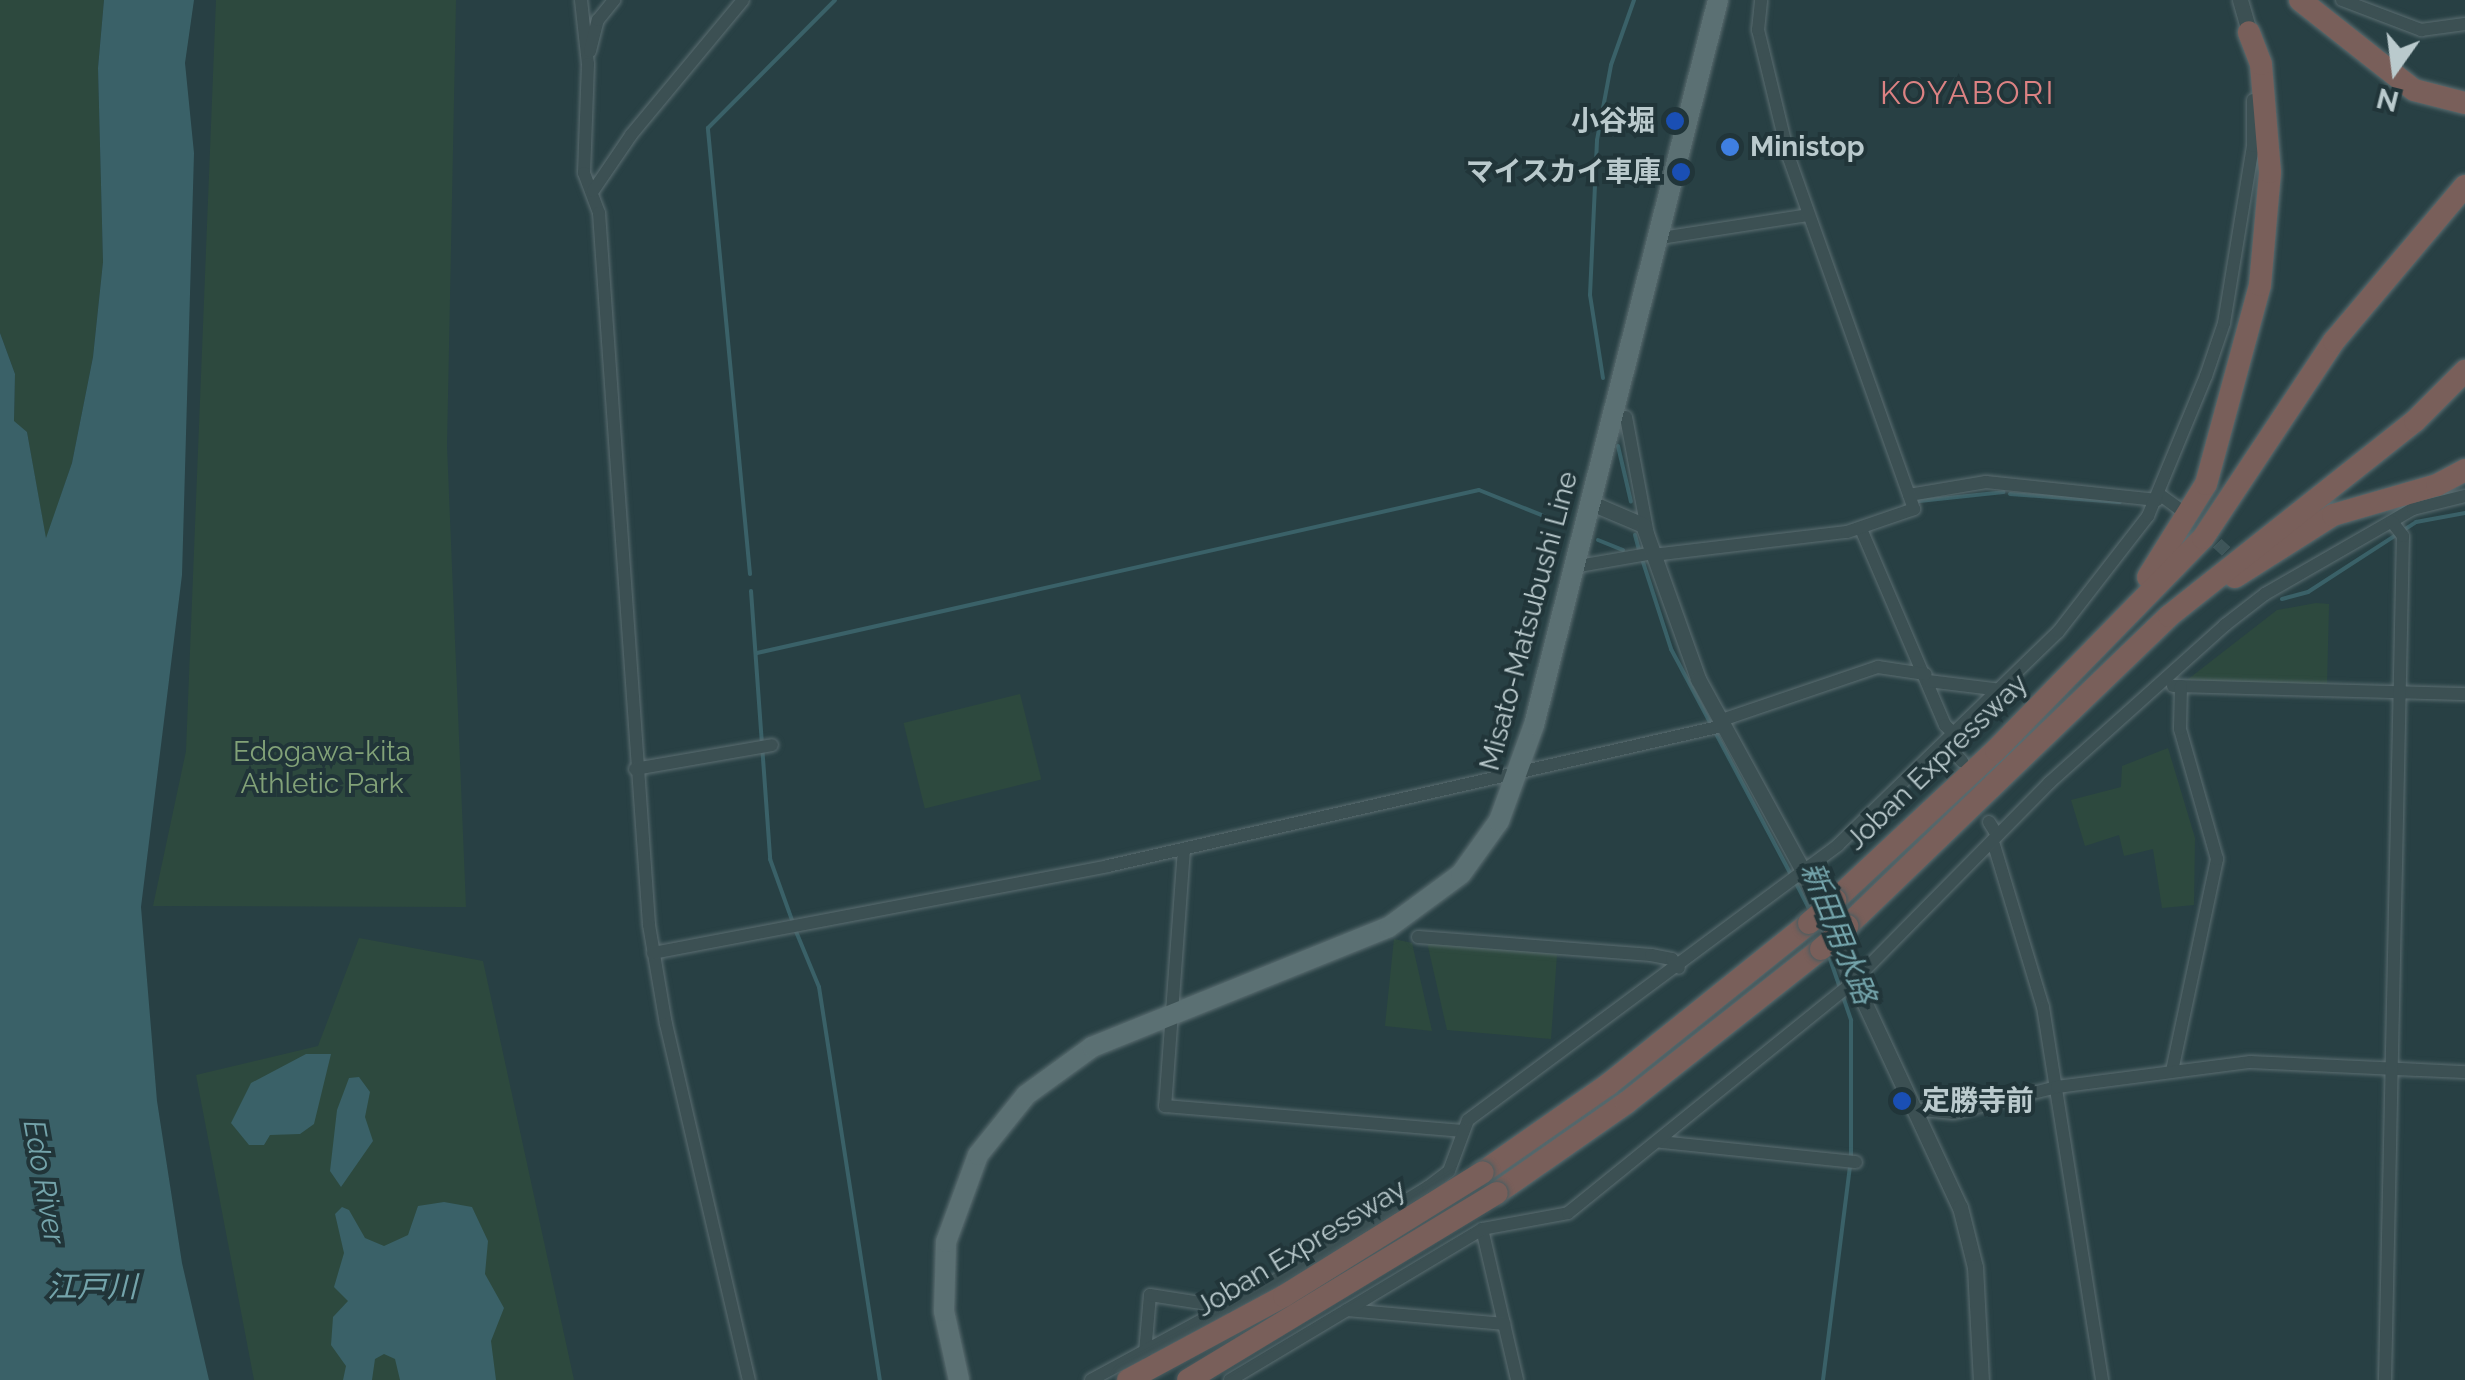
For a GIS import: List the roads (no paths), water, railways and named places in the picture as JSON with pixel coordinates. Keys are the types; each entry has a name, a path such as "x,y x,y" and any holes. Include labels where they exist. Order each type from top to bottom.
{"highway":[{"path":"2300,0 2414,90 2465,104"},
{"path":"2079,666 2195,507 2252,320 2266,246 2270,172 2261,64 2249,32"},
{"name":"Joban Expressway","path":"1135,1364 1284,1296 1483,1172 1609,1084 1809,923 2079,666 2224,512 2334,341 2465,186"},
{"name":"Joban Expressway","path":"1188,1380 1498,1193 1626,1104 1847,926 2169,616 2416,421 2465,371"},
{"path":"2013,770 2047,755 2180,624 2252,565 2333,515 2436,486 2465,470"}],"main road":[{"name":"Misato-Matsubushi Line","path":"959,1380 942,1279 954,1208 978,1155 996,1127 1050,1074 1092,1047 1413,913 1483,848 1520,774 1718,0"}],"street":[{"path":"582,0 588,64 584,173 594,191 635,769 653,953 750,1380"},
{"path":"588,64 595,26 614,0"},
{"path":"594,191 631,135 743,0"},
{"path":"1573,567 1633,556 1652,548 1862,528 1914,509 1808,215 1770,86 1758,30 1762,0"},
{"path":"1091,1380 1135,1364 1439,1179 1449,1171 1460,1131 1796,877 1951,740 2092,594 2158,497 2224,323 2254,146 2249,32 2240,0"},
{"path":"2342,0 2422,30 2465,24"},
{"path":"1655,239 1808,215"},
{"path":"1626,417 1652,548 1679,635 1970,1234 1981,1380"},
{"path":"1909,495 1986,482 2158,497 2180,509"},
{"path":"1230,1380 1477,1232 1568,1213 1661,1142 1847,987 1993,833 2266,594 2432,502 2465,496"},
{"path":"1589,502 1635,518 1652,548"},
{"path":"2385,1380 2403,536 2392,522"},
{"path":"1862,528 1962,761"},
{"path":"2253,576 2266,594"},
{"path":"653,953 1184,849 1706,734 1720,724 1878,667 2001,690"},
{"path":"2164,680 2181,686 2465,694"},
{"path":"2172,1072 2217,859 2180,729 2181,686"},
{"path":"635,769 772,744"},
{"path":"1993,833 2038,985 2102,1380"},
{"path":"1184,849 1166,1106 1460,1131"},
{"path":"1418,937 1651,955 1672,959 1679,968"},
{"path":"1912,1109 1954,1113 2057,1087 2250,1062 2465,1072"},
{"path":"1661,1142 1849,1162"},
{"path":"1439,1179 1477,1232 1517,1380"},
{"path":"1310,1260 1348,1311 1504,1324"},
{"path":"1143,1380 1135,1364 1150,1295 1227,1307"}],"water":[{"name":"江戸川","path":"104,0 194,0 185,63 194,153 182,575 141,907 157,1101 182,1263 209,1380 0,1380 0,333 15,374 14,421 27,432 46,538 72,463 93,357 103,262 98,68"},
{"path":"306,1054 331,1054 314,1124 300,1134 270,1135 264,1145 249,1145 231,1123 251,1083"},
{"path":"359,1077 370,1092 365,1117 373,1141 341,1187 330,1171 337,1110 349,1078"},
{"path":"444,1202 472,1207 488,1241 485,1274 504,1308 491,1341 496,1380 400,1380 395,1359 384,1354 375,1359 372,1380 343,1380 346,1366 331,1345 333,1317 348,1301 334,1287 344,1253 335,1214 342,1207 349,1210 365,1238 384,1246 408,1235 418,1206"}],"waterway":[{"path":"750,574 708,128 835,0"},
{"name":"新田用水路","path":"1603,378 1590,295 1597,140 1611,65 1634,0"},
{"name":"新田用水路","path":"1618,446 1631,502"},
{"path":"757,653 1479,490 1564,524"},
{"path":"1919,501 2004,492"},
{"path":"2010,494 2120,502"},
{"path":"2282,599 2308,592 2416,522 2465,513"},
{"name":"新田用水路","path":"1635,535 1639,550"},
{"path":"1598,540 1623,550"},
{"name":"新田用水路","path":"1642,559 1671,649 1791,875"},
{"path":"751,591 770,859 792,920"},
{"name":"新田用水路","path":"1796,883 1810,910"},
{"path":"795,929 819,987 880,1380"},
{"name":"新田用水路","path":"1829,956 1851,1020 1851,1157"},
{"name":"新田用水路","path":"1823,1380 1850,1166"}],"tunnel":[{"path":"2204,531 2241,565"}],"place":[{"name":"小谷堀","path":"1675,121"},
{"name":"Ministop","path":"1730,147"},
{"name":"マイスカイ車庫","path":"1681,172"},
{"name":"定勝寺前","path":"1902,1101"}],"district":[{"name":"KOYABORI","path":"1968,93"}],"park label":[{"name":"Edogawa-kita Athletic Park","path":"322,768"}],"water label":[{"name":"Edo River","path":"44,1182"}]}
